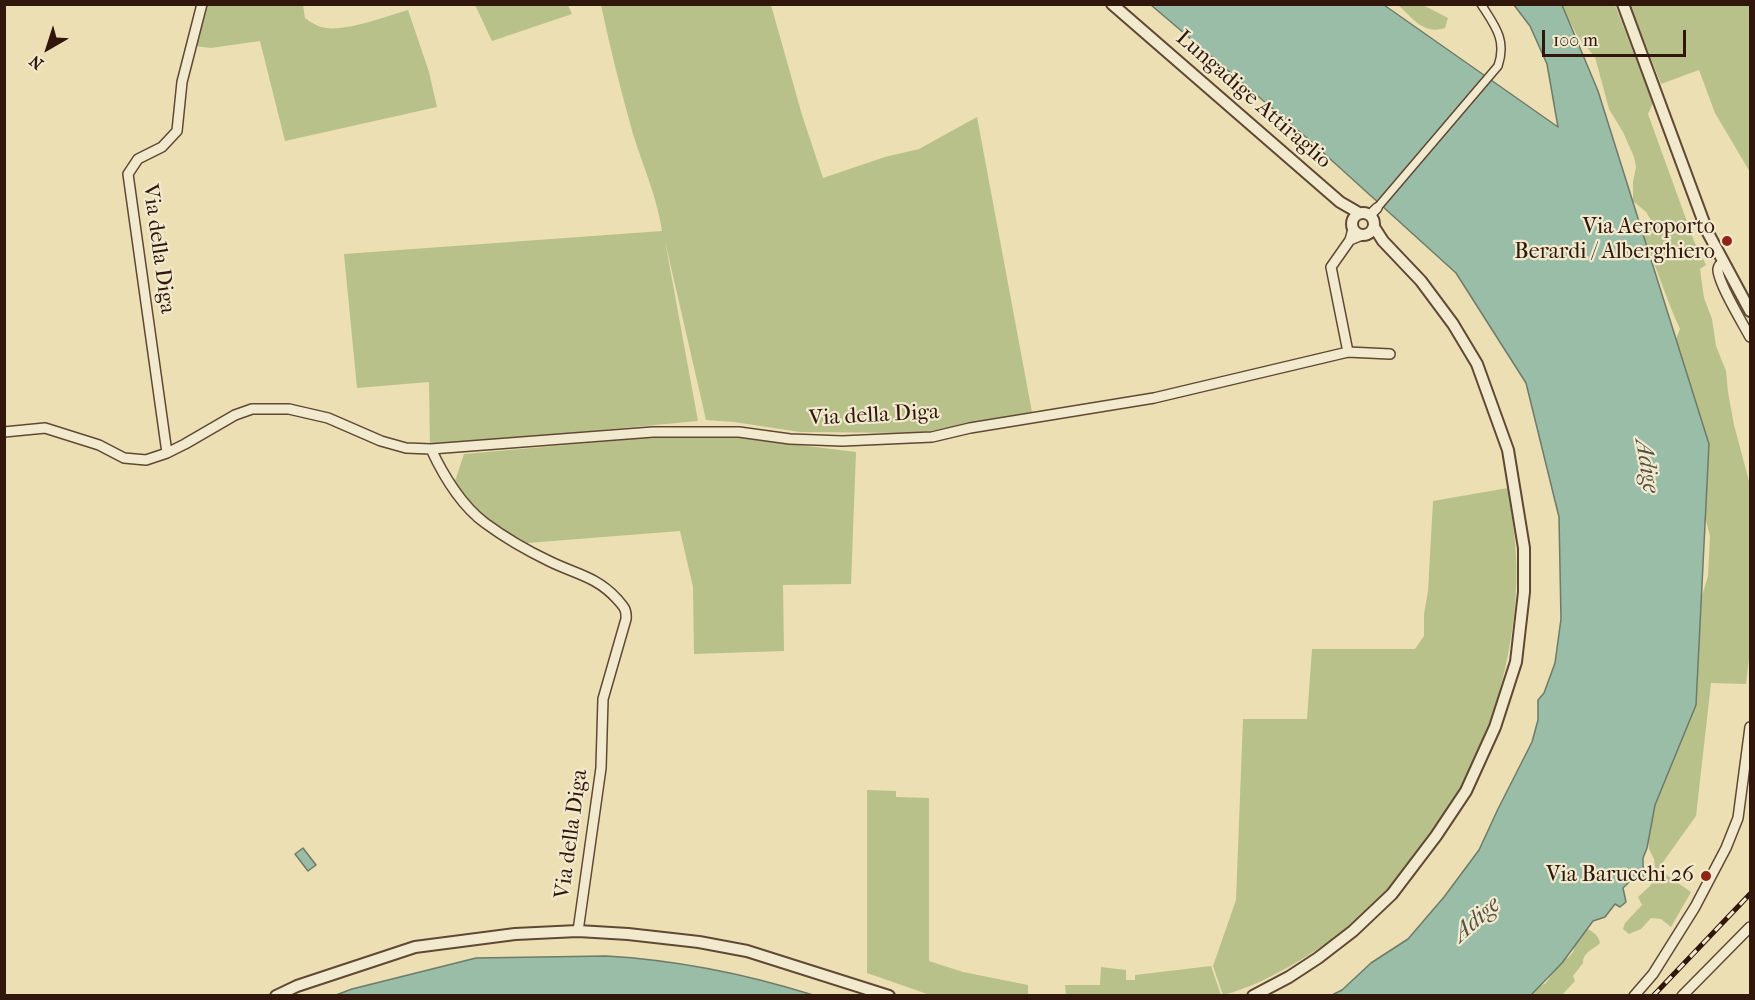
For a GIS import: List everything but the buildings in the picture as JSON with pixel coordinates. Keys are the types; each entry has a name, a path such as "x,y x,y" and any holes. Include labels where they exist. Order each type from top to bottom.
{"street":[{"name":"Via della Diga","path":"167,453 128,174 138,159 162,147 177,131 182,82 202,4"},
{"name":"Lungadige Attiraglio","path":"1112,4 1340,202 1369,212"},
{"path":"1253,996 1318,958 1353,931 1392,894 1436,836 1466,791 1495,727 1516,662 1524,592 1524,548 1508,450 1477,364 1453,324 1421,281 1383,241 1362,230 1355,216 1369,212 1498,66 1503,52 1497,30 1481,4"},
{"path":"1623,4 1707,231 1750,311"},
{"name":"Lungadige Attiraglio","path":"1340,202 1346,216 1362,230"},
{"path":"1348,352 1331,267 1350,240 1374,220 1369,212"},
{"path":"1724,262 1719,265 1718,270 1721,282 1750,337"},
{"name":"Via della Diga","path":"4,432 45,428 99,445 124,458 146,460 167,453 235,415 261,409 289,409 328,418 381,441 406,448 431,449 664,432 739,432 790,439 842,441 932,436 1154,398 1348,352 1390,354"},
{"name":"Via della Diga","path":"431,449 438,465 458,494 473,513 486,524 549,562 595,580 607,588 626,608 626,619 603,699 601,768 578,931"},
{"path":"1634,996 1653,974 1689,916 1726,848 1738,818 1750,727"},
{"path":"1682,996 1750,927"},
{"path":"276,996 297,986 415,947 515,934 578,931 699,942 747,951 889,996"}],"shaded area":[{"path":"196,5 303,5 305,18 318,26 327,28 350,26 408,10 429,72 437,107 285,141 260,41 211,48 187,45"},
{"path":"475,5 568,5 572,14 492,41"},
{"path":"601,5 771,5 802,115 823,178 885,157 919,149 977,117 1032,412 911,433 800,432 706,420 665,241 698,421 430,446 429,382 357,388 344,254 662,231 653,194 633,134"},
{"path":"1398,5 1423,5 1448,18 1445,28 1437,30 1424,27"},
{"path":"1561,5 1615,5 1653,103 1648,114 1694,241 1706,265 1700,269 1704,298 1712,319 1716,346 1726,371 1734,425 1750,485 1750,649 1746,684 1711,683 1696,816 1658,869 1691,892 1671,927 1661,919 1651,918 1641,929 1629,934 1623,929 1625,923 1642,905 1638,897 1650,886 1656,874 1654,859 1649,849 1646,814 1693,625 1708,576 1710,536 1673,346 1680,329 1644,238 1652,222 1646,212 1633,201 1636,167 1634,157 1609,109 1595,57 1578,37"},
{"path":"1630,5 1750,5 1750,172 1715,113 1699,70 1661,84"},
{"path":"701,433 856,452 851,584 783,585 784,651 694,654 693,587 680,531 527,543 487,521 463,494 455,481 464,454"},
{"path":"1508,488 1515,539 1516,570 1516,599 1510,641 1493,713 1476,756 1455,797 1430,837 1402,874 1370,907 1335,937 1279,972 1243,989 1223,995 1213,966 1236,900 1243,719 1307,719 1312,649 1415,649 1424,636 1433,501"},
{"path":"867,790 896,791 896,797 929,798 929,961 963,972 1028,985 1028,995 930,995 867,973"},
{"path":"1582,927 1596,934 1600,943 1583,959 1583,963 1573,976 1575,981 1562,995 1532,996 1534,989 1546,983 1563,958 1568,958 1573,952"},
{"path":"1211,966 1221,995 1066,995 1065,985 1100,985 1101,967 1126,970 1126,980 1135,980 1135,975"}],"water":[{"name":"Adige","path":"1151,5 1384,5 1558,127 1547,64 1530,26 1514,5 1562,5 1598,91 1709,444 1696,705 1655,805 1643,858 1646,876 1639,880 1633,878 1623,888 1626,902 1620,907 1615,904 1605,917 1593,921 1562,963 1531,995 1332,995 1342,990 1371,963 1408,939 1444,897 1479,850 1532,742 1538,720 1538,700 1544,693 1555,663 1561,619 1559,517 1526,383 1456,273 1307,138"},
{"path":"303,848 316,865 308,871 295,854"},
{"path":"606,956 711,969 813,995 336,995 476,958"}],"railway":[{"path":"1653,996 1750,894"}],"place":[{"name":"Via Aeroporto Berardi / Alberghiero","path":"1727,241"},
{"name":"Via Barucchi 26","path":"1706,876"}]}
